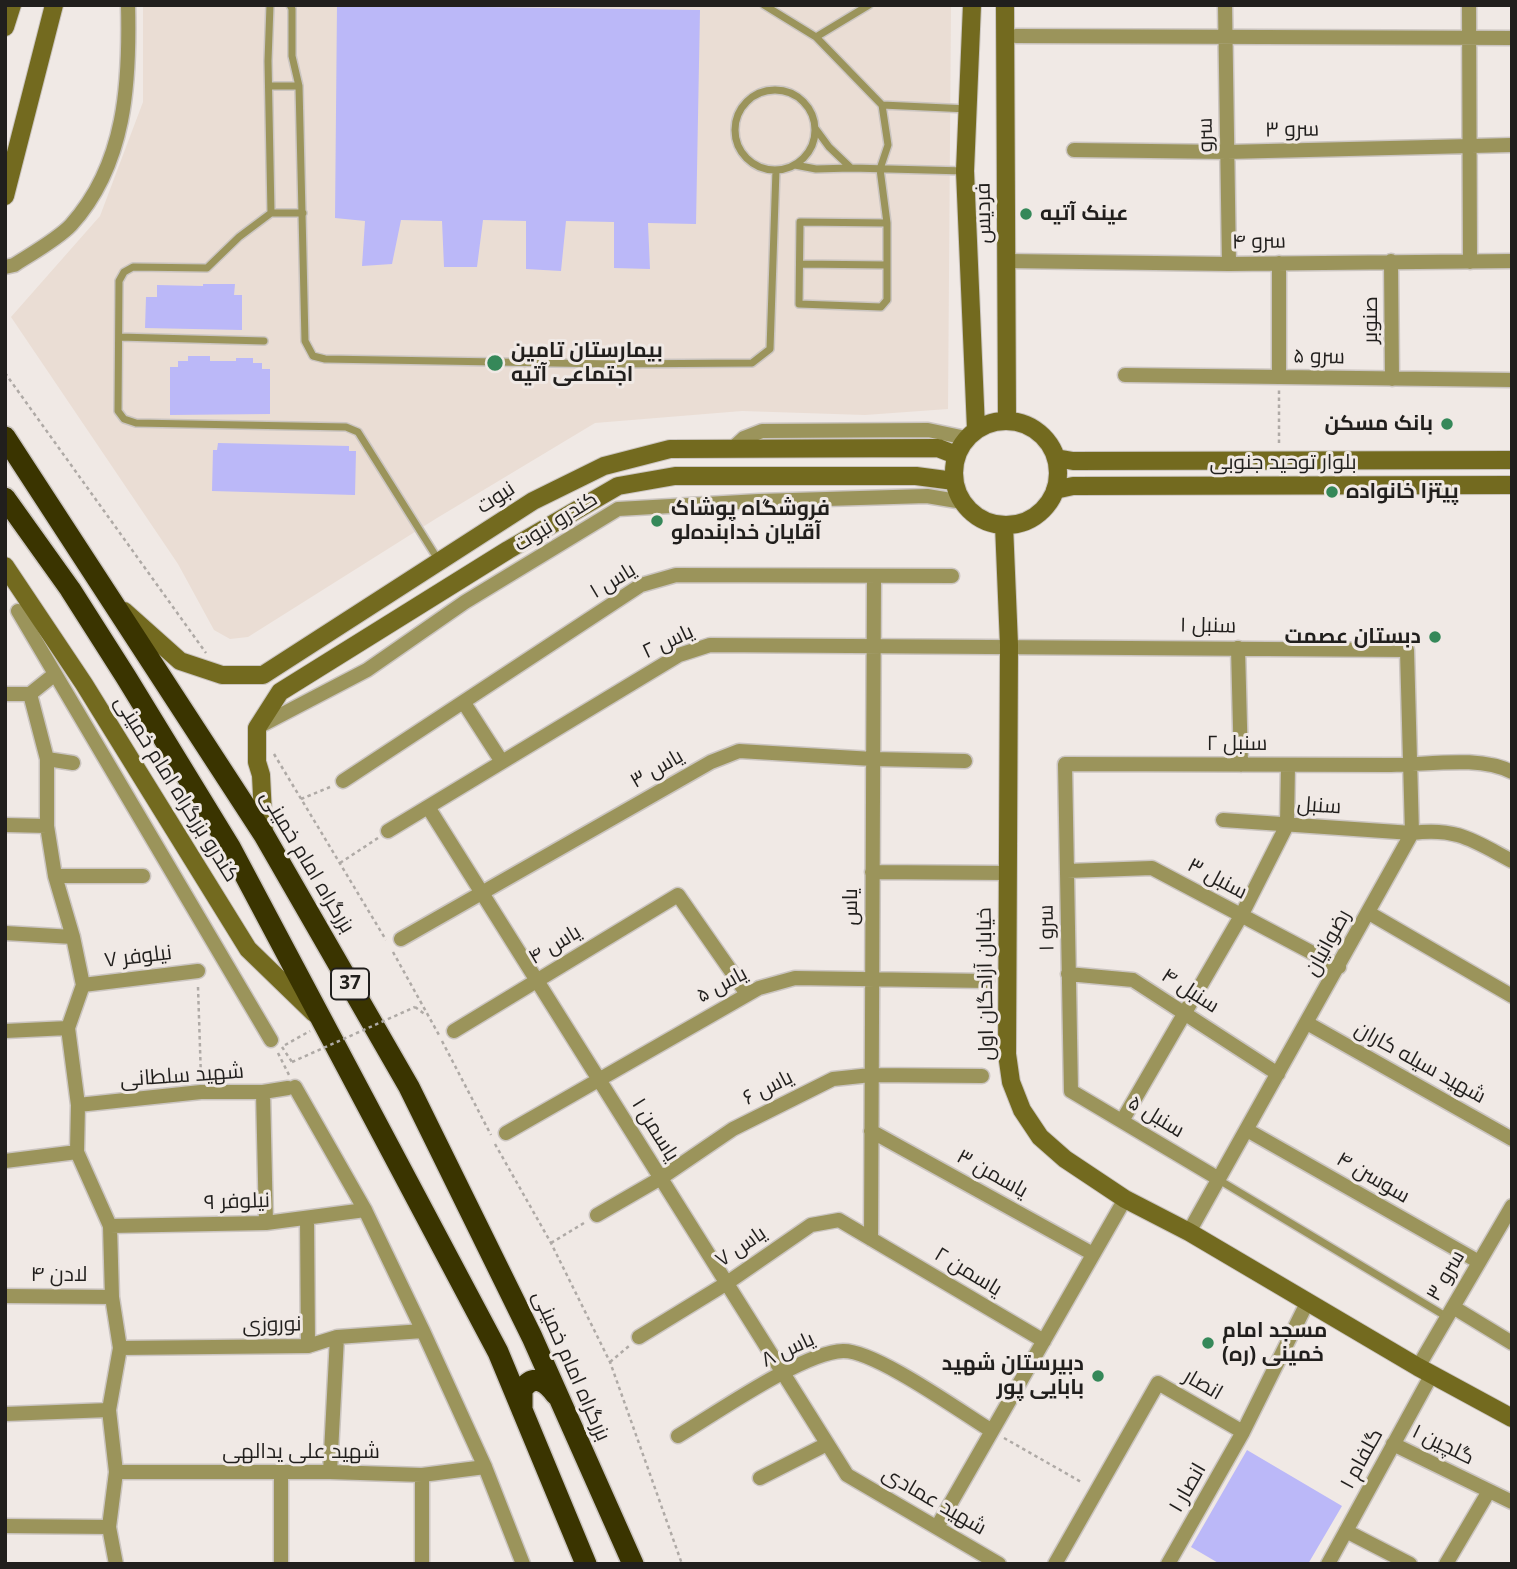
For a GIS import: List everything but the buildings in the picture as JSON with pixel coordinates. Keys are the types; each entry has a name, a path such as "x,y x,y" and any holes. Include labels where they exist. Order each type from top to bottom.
{"highway":[{"name":"بزرگراه امام خمینی","path":"5,437 264,835 409,1087 532,1336 633,1564"},
{"name":"37","path":"5,498 70,589 230,847 498,1352 586,1564"},
{"path":"498,1352 510,1367 523,1368 534,1361 536,1356 532,1336"},
{"path":"522,1411 522,1390 526,1383 535,1379 550,1386 561,1402"}],"main road":[{"path":"5,27 12,5"},
{"path":"5,197 54,5"},
{"path":"971,434 965,171 972,5"},
{"name":"فردیس","path":"1005,5 1007,421"},
{"path":"1007,421 1023,423 1038,431 1049,443 1056,458 1058,474 1055,490 1047,505 1035,516 1021,523 1004,525 988,522 974,514 963,502 954,481 957,455 971,434 991,422 1007,421"},
{"name":"نبوت","path":"114,603 180,661 222,675 263,675 533,501 604,466 670,449 938,448 957,455"},
{"name":"بلوار توحید جنوبی","path":"1056,458 1073,461 1512,460"},
{"path":"264,835 261,775 257,762 257,728 280,692 618,486 675,476 916,476 954,481"},
{"name":"بلوار توحید جنوبی","path":"1055,490 1073,486 1512,485"},
{"name":"خیابان آزادگان اول","path":"1004,525 1009,645 1007,1054 1011,1082 1023,1110 1040,1137 1065,1159 1125,1199 1189,1232 1512,1418"},
{"name":"کندرو بزرگراه امام خمینی","path":"5,566 89,691 248,949 324,1023"}],"street":[{"path":"5,267 14,265 71,226 113,155 123,113 130,56 128,5"},
{"name":"سرو","path":"1225,5 1229,264"},
{"path":"1469,5 1470,261"},
{"path":"1016,36 1512,38"},
{"name":"سرو ۳","path":"1074,150 1227,152 1512,145"},
{"name":"سرو ۴","path":"1007,261 1229,264 1512,261"},
{"name":"صنوبر","path":"1391,261 1392,379"},
{"path":"1279,263 1279,377"},
{"name":"سرو ۵","path":"1125,376 1512,380"},
{"path":"732,449 744,438 762,432 928,430 971,434"},
{"name":"کندرو نبوت","path":"257,728 367,670 465,603 618,509 927,496 963,502"},
{"name":"یاس ۱","path":"343,781 641,585 676,575 952,576"},
{"name":"یاس","path":"870,1239 874,576"},
{"path":"18,611 271,1041"},
{"name":"یاس ۲","path":"388,831 679,655 710,645 1009,645"},
{"name":"سنبل ۱","path":"1009,645 1408,649 1409,765"},
{"path":"1238,648 1241,765"},
{"path":"5,694 30,694 55,674"},
{"path":"30,694 47,759 47,826 55,876 74,937 82,985 68,1028 78,1105 77,1152 110,1226 112,1297 120,1348 109,1410 116,1472 109,1527 116,1564"},
{"path":"464,703 502,762"},
{"name":"یاس ۳","path":"401,939 710,762 739,751 965,761"},
{"path":"47,759 73,763"},
{"name":"سنبل ۲","path":"1065,764 1488,763 1512,772"},
{"name":"سرو ۱","path":"1065,764 1071,1091"},
{"path":"1122,1121 1241,916 1287,825 1288,765"},
{"path":"1409,765 1412,833"},
{"name":"یاسمن ۱","path":"428,807 847,1475"},
{"name":"سنبل","path":"1223,820 1412,833 1436,830 1464,835 1512,861"},
{"path":"5,825 47,826"},
{"name":"رضوانیان","path":"1189,1232 1412,833"},
{"name":"سنبل ۳","path":"1067,871 1152,868 1339,967"},
{"path":"872,872 1008,873"},
{"path":"55,876 143,876"},
{"name":"یاس ۴","path":"454,1031 678,895 747,994"},
{"path":"1369,913 1512,996"},
{"path":"5,933 74,937"},
{"name":"نیلوفر ۷","path":"82,985 198,971"},
{"name":"سنبل ۴","path":"1068,974 1133,980 1278,1074"},
{"name":"یاس ۵","path":"506,1133 759,988 795,978 987,981"},
{"name":"شهید سیله کاران","path":"1307,1023 1512,1139"},
{"path":"5,1031 68,1028"},
{"name":"یاس ۶","path":"597,1215 661,1178 733,1129 833,1079 872,1076 982,1076"},
{"path":"292,1088 365,1210 485,1467 522,1564"},
{"name":"شهید سلطانی","path":"78,1105 201,1092 262,1092 292,1088"},
{"name":"سنبل ۵","path":"1071,1091 1219,1179"},
{"path":"262,1092 266,1223"},
{"name":"سوسن ۴","path":"1247,1130 1479,1262"},
{"name":"یاسمن ۳","path":"871,1132 1093,1254"},
{"path":"5,1161 77,1152"},
{"path":"937,1527 1125,1199"},
{"name":"سرو ۳","path":"1425,1370 1450,1312 1512,1206"},
{"name":"نیلوفر ۹","path":"110,1226 266,1223 365,1210"},
{"path":"306,1218 308,1346"},
{"name":"یاس ۷","path":"639,1337 727,1283 811,1226 839,1220 870,1239"},
{"name":"یاسمن ۲","path":"870,1239 1044,1341"},
{"name":"لادن ۴","path":"5,1296 112,1297"},
{"path":"1243,1432 1308,1301"},
{"path":"1450,1312 1512,1343"},
{"name":"نوروزی","path":"120,1348 308,1346 337,1337 423,1331"},
{"path":"330,1472 337,1337"},
{"name":"یاس ۸","path":"678,1436 816,1356 844,1351 872,1357 992,1431"},
{"name":"گلفام ۱","path":"1328,1564 1394,1444 1425,1370"},
{"name":"انصار","path":"1055,1564 1158,1383 1243,1432"},
{"path":"5,1414 109,1410"},
{"name":"انصار ۱","path":"1168,1564 1243,1432"},
{"path":"760,1478 827,1444"},
{"name":"گلچین ۱","path":"1394,1444 1512,1502"},
{"name":"شهید علی یدالهی","path":"116,1472 422,1475 485,1467"},
{"path":"281,1473 281,1564"},
{"path":"422,1475 422,1564"},
{"name":"شهید عمادی","path":"847,1475 999,1564"},
{"path":"1446,1564 1489,1491"},
{"path":"5,1526 109,1527"},
{"path":"1346,1531 1410,1564"}],"lane":[{"path":"270,5 268,61 271,213"},
{"path":"290,5 292,56 299,86 305,341 313,356 326,359 611,364 752,363 770,349 776,170"},
{"path":"764,5 817,37 882,105 888,145 880,169 887,223 887,300 881,307 799,304 800,222 887,223"},
{"path":"817,37 869,5"},
{"path":"270,86 299,86"},
{"path":"816,128 814,143 806,156 795,165 766,170 752,164 741,153 735,139 734,125 739,111 748,99 776,89 791,93 808,107 816,128 829,147 851,168"},
{"path":"882,105 968,109"},
{"path":"795,165 816,169 965,171"},
{"path":"303,213 271,213 207,268 133,267 124,272 119,281 118,411 124,419 136,424 346,426 358,432 439,562"},
{"path":"800,264 887,265"},
{"path":"119,337 264,341"},
{"path":"1219,1179 1450,1312"}],"path":[{"path":"5,373 222,675"},
{"path":"1279,377 1279,460"},
{"path":"272,751 432,1022 551,1243 610,1362 682,1564"},
{"path":"301,799 343,781"},
{"path":"340,863 388,831"},
{"path":"198,971 201,1092"},
{"path":"324,1023 282,1047 292,1062 415,1007 432,1022"},
{"path":"271,1041 292,1088"},
{"path":"551,1243 597,1215"},
{"path":"610,1362 639,1337"},
{"path":"992,1431 1097,1491"}],"shaded area":[{"name":"بیمارستان تامین اجتماعی آتیه","path":"143,5 951,5 948,409 865,415 742,411 595,423 248,637 230,639 214,630 178,564 11,317 100,216 143,102"}],"place":[{"name":"عینک آتیه","path":"1026,214"},
{"name":"بیمارستان تامین اجتماعی آتیه","path":"495,363"},
{"name":"بانک مسکن","path":"1447,424"},
{"name":"پیتزا خانواده","path":"1332,492"},
{"name":"فروشگاه پوشاک آقایان خدابنده‌لو","path":"657,521"},
{"name":"دبستان عصمت","path":"1435,637"},
{"name":"مسجد امام خمینی (ره)","path":"1208,1343"},
{"name":"دبیرستان شهید بابایی پور","path":"1098,1376"}]}
